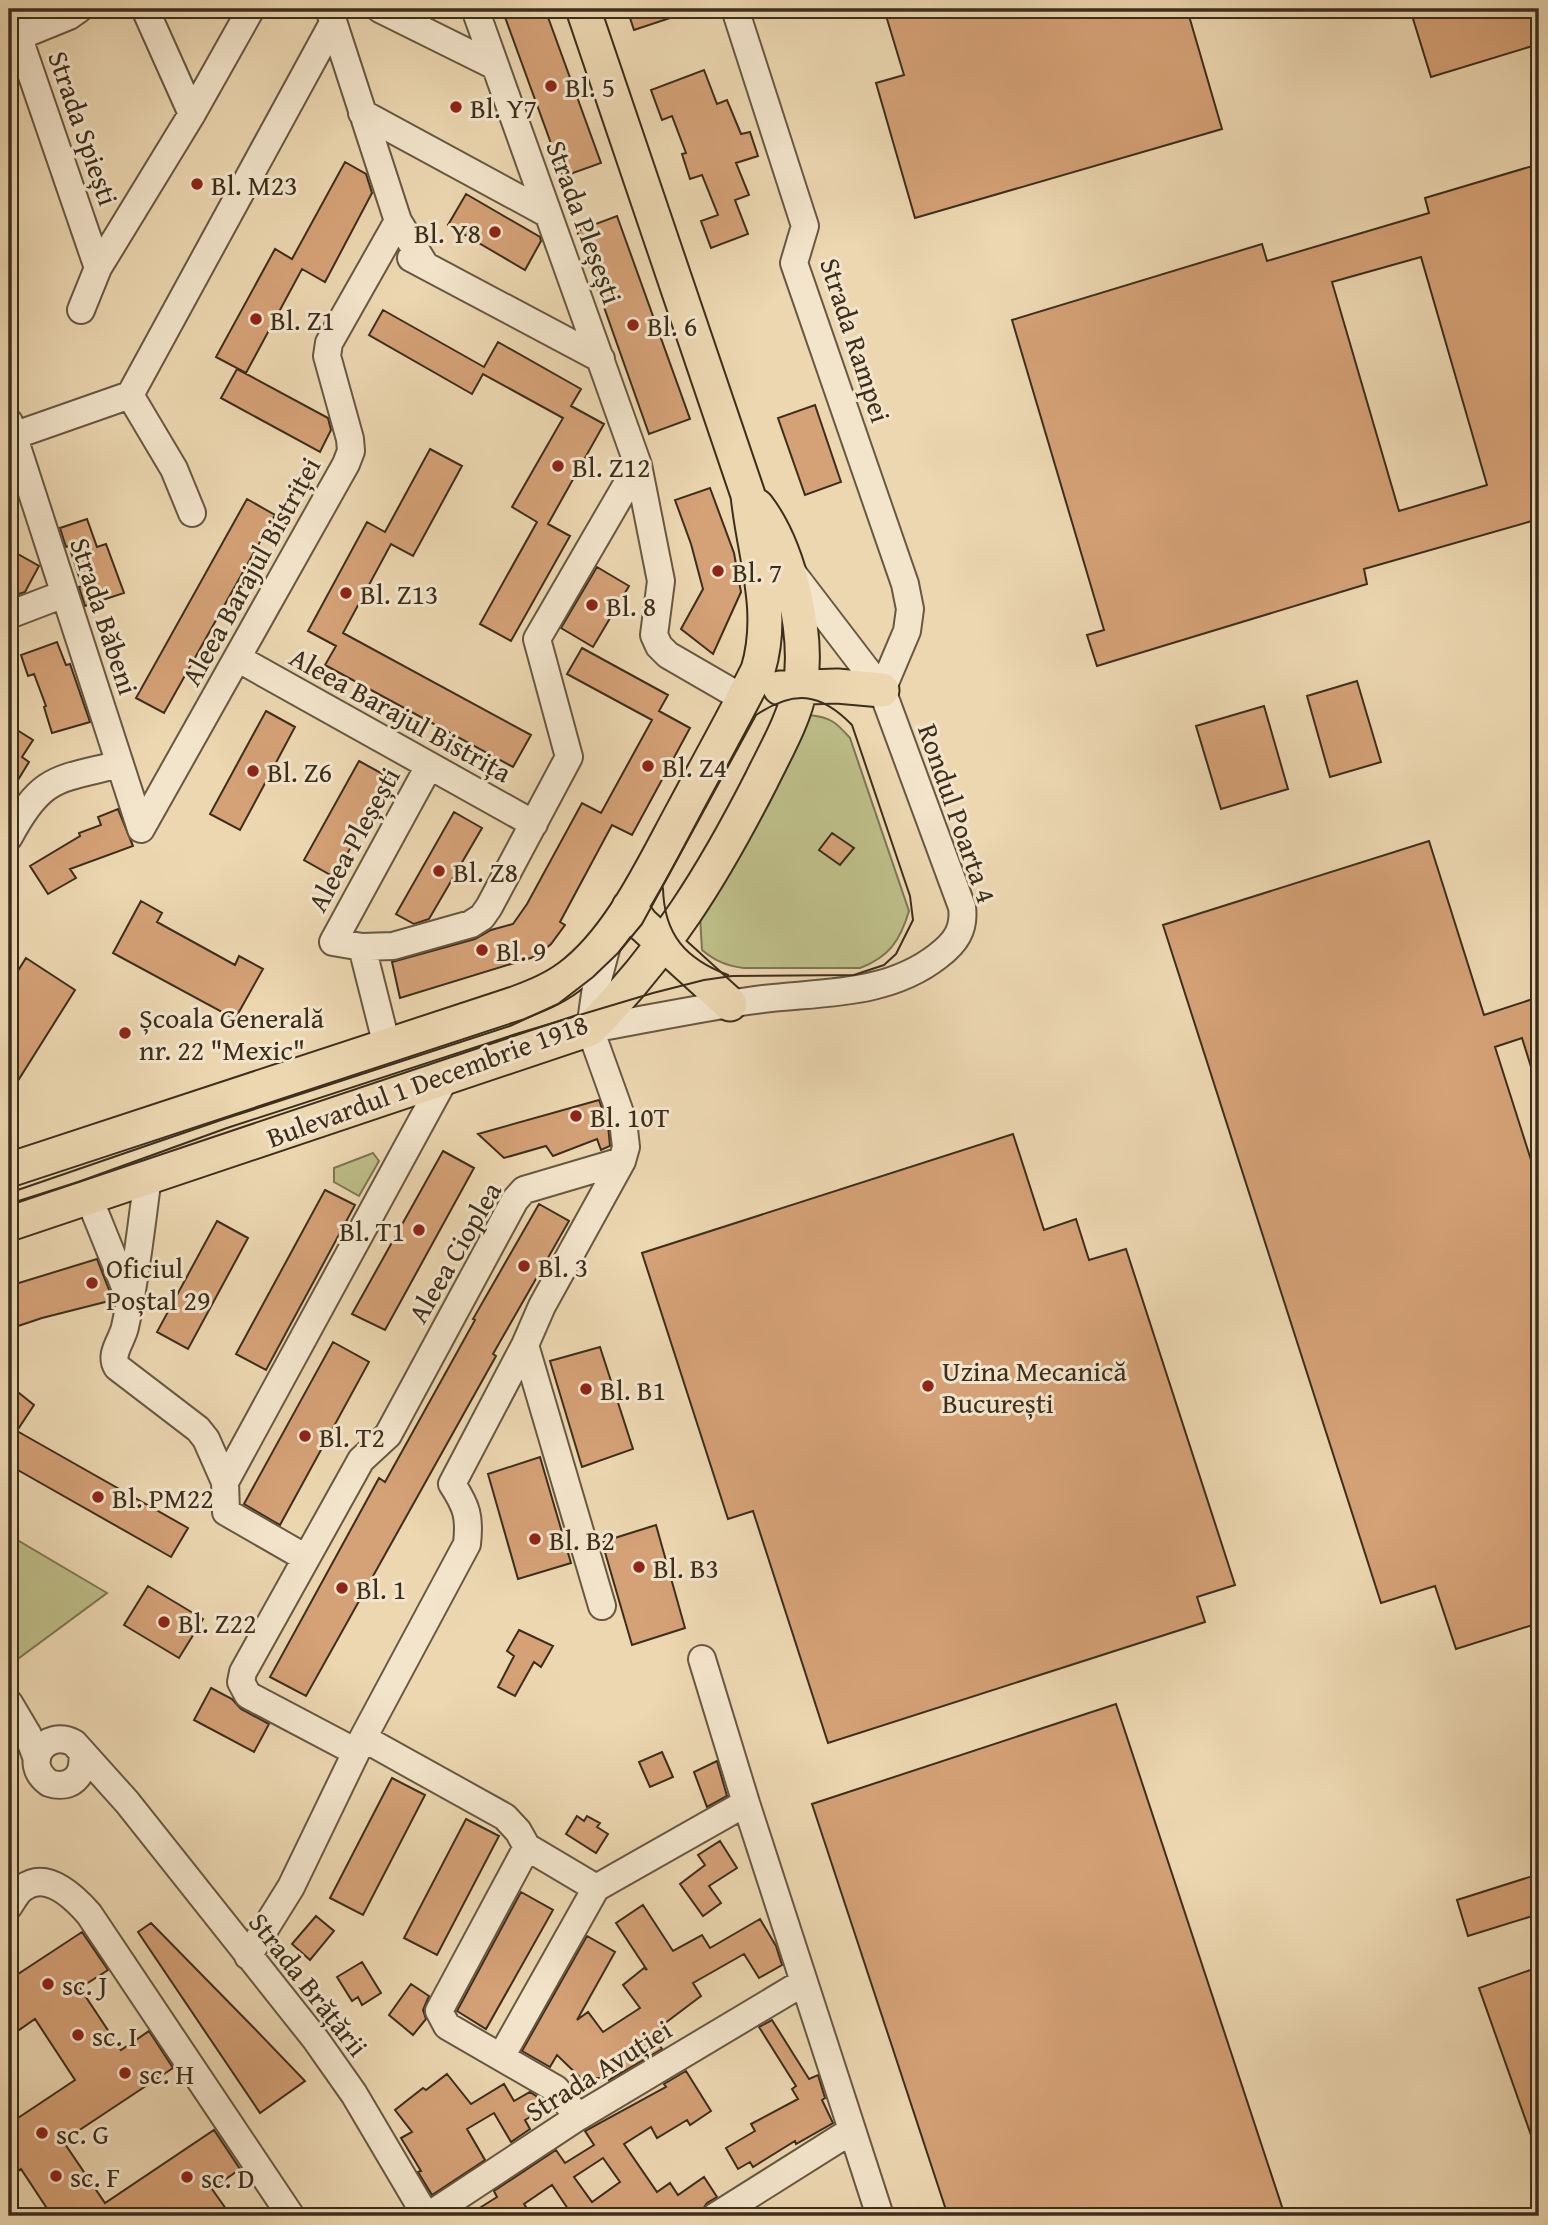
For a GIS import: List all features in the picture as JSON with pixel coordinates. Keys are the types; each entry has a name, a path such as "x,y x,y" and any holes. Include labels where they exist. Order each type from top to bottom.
{"main road":[{"name":"Bulevardul 1 Decembrie 1918","path":"9,1170 542,993 569,977 610,935 629,907 744,699 763,654 767,612 748,495 583,9"},
{"name":"Bulevardul 1 Decembrie 1918","path":"9,1224 590,1029 643,972 705,886 775,752 801,686 800,631 786,565 769,523 748,495"},
{"path":"744,699 779,688 801,686 837,685 882,690"},
{"path":"629,907 642,924 730,1004"}],"street":[{"name":"Strada Spiești","path":"9,9 98,268"},
{"path":"20,36 69,16 79,9"},
{"path":"145,9 192,114"},
{"path":"81,310 98,268 192,114 251,9"},
{"path":"380,9 495,66"},
{"name":"Strada Pleșești","path":"475,9 638,465 661,580 654,635 659,646 668,655 744,699"},
{"name":"Strada Rampei","path":"735,9 805,226 794,263 905,583 910,610 907,631 882,690"},
{"path":"331,16 398,221 425,265"},
{"path":"11,429 130,396 331,16"},
{"path":"362,114 548,214"},
{"name":"Aleea Barajul Bistriței","path":"141,829 346,464 351,451 350,439 327,356 329,343 398,221"},
{"path":"384,244 601,359"},
{"path":"130,396 174,469 192,513"},
{"name":"Strada Băbeni","path":"11,429 141,829"},
{"path":"387,1046 362,947 393,946 471,923 482,917 569,758 537,639 638,465"},
{"name":"Rondul Poarta 4","path":"590,1029 730,1004 855,990 892,981 931,962 952,943 963,926 962,907 882,690 786,565"},
{"path":"9,615 64,593"},
{"name":"Aleea Barajul Bistrița","path":"237,658 534,824"},
{"path":"11,829 28,803 51,783 120,764"},
{"name":"Aleea Pleșești","path":"362,947 333,942 429,766"},
{"path":"248,1956 291,1888 359,1745 467,1544 469,1516 463,1500 452,1484 626,1147 623,1121 590,1029 596,987 610,935"},
{"path":"225,1482 445,1078"},
{"name":"Aleea Cioplea","path":"596,1888 527,1847 518,1831 505,1817 359,1745 248,1695 241,1682 243,1672 361,1460 388,1435 515,1199 524,1190 621,1161"},
{"path":"148,1177 125,1331 113,1362 198,1429 206,1439 225,1482 226,1512 306,1558"},
{"path":"89,1198 130,1299"},
{"path":"525,1345 602,1606"},
{"path":"702,1659 880,2216"},
{"path":"14,1711 55,1740"},
{"path":"14,1711 37,1759 40,1775 49,1783 62,1786 73,1782 82,1770 82,1754 74,1743 61,1739 43,1746 37,1759"},
{"name":"Strada Brățării","path":"82,1754 127,1802 342,2076 427,2216"},
{"name":"Strada Brățării","path":"73,1782 94,1786 127,1802"},
{"path":"501,2057 596,1888 746,1803"},
{"path":"527,1847 439,2011 447,2026 556,2089 578,2117"},
{"path":"9,1906 23,1888 34,1883 46,1883 71,1895 89,1914 291,2216"},
{"name":"Strada Avuției","path":"427,2216 578,2117 804,1982"},
{"path":"716,2216 851,2131"}],"green space":[{"path":"809,715 832,721 850,738 909,911 906,922 886,953 860,968 744,968 727,964 702,950 700,916"},
{"path":"373,1153 379,1161 359,1196 334,1182 334,1168"},
{"path":"19,1541 107,1593 15,1661 9,1652 9,1550"}],"building":[{"name":"Bl. 5","path":"502,9 545,9 601,163 570,174 570,190 568,190"},
{"path":"627,9 687,9 688,12 634,30"},
{"path":"884,9 1187,9 1222,129 915,218 876,83 904,75"},
{"path":"1410,9 1539,9 1539,44 1431,77"},
{"path":"704,70 717,104 727,100 741,134 750,132 758,156 736,163 749,195 735,200 748,234 711,248 701,221 718,215 702,175 690,179 682,154 686,153 672,116 662,120 651,90"},
{"name":"Bl. Z1","path":"345,162 366,174 372,193 325,282 302,269 246,373 216,357 275,249 292,259"},
{"path":"1539,164 1539,519 1364,569 1367,584 1097,666 1087,635 1104,630 1012,320 1262,244 1267,261 1429,213 1425,198","holes":["1421,257 1487,485 1399,511 1332,282"]},
{"name":"Bl. Y8","path":"466,194 540,237 541,241 525,270 448,225"},
{"name":"Bl. 6","path":"617,216 690,419 649,434 577,231"},
{"name":"Bl. Z12","path":"383,310 484,367 498,342 581,389 571,406 604,424 548,524 570,536 511,641 480,624 537,522 512,507 563,418 483,374 472,394 369,335"},
{"path":"237,369 328,418 331,430 320,452 221,398"},
{"path":"815,405 841,482 805,495 778,418"},
{"name":"Bl. Z13","path":"430,449 462,466 413,556 391,544 343,633 531,735 513,767 325,665 336,646 308,631 367,522 385,532"},
{"name":"Bl. 7","path":"710,488 734,553 741,592 713,654 681,629 703,589 675,500"},
{"path":"247,499 275,515 164,713 136,698"},
{"path":"87,519 97,547 106,544 124,593 85,606 79,587 82,586 60,528"},
{"path":"9,549 39,566 25,592 19,594 9,589"},
{"name":"Bl. 8","path":"597,567 629,586 593,647 561,628"},
{"path":"57,642 66,665 70,664 90,722 52,733 44,707 46,706 34,674 28,676 21,655"},
{"name":"Bl. Z4","path":"582,648 668,695 659,711 690,728 632,835 612,825 560,922 565,925 551,944 537,956 400,998 392,962 475,939 491,930 513,924 527,904 582,803 601,813 652,720 567,674"},
{"path":"1357,681 1381,762 1330,777 1307,696"},
{"path":"1264,706 1288,789 1221,809 1196,726"},
{"name":"Bl. Z6","path":"266,711 295,727 240,830 210,814"},
{"path":"9,725 33,740 22,757 29,762 18,780 11,776 9,779"},
{"path":"359,761 390,778 334,877 304,860"},
{"path":"118,809 133,846 70,869 76,878 48,894 30,866 80,836 79,833 101,825 98,817"},
{"name":"Bl. Z8","path":"454,812 482,828 429,919 414,924 396,914"},
{"path":"832,833 854,848 840,865 819,850"},
{"path":"1429,841 1484,1015 1539,997 1539,1083 1536,1083 1522,1038 1495,1047 1539,1185 1539,1546 1532,1549 1539,1573 1539,1623 1456,1649 1435,1586 1381,1603 1163,925"},
{"path":"141,901 162,913 157,922 235,965 239,956 263,969 235,1019 113,953"},
{"path":"26,958 75,990 9,1095 9,985"},
{"name":"Bl. 10T","path":"599,1100 608,1125 610,1146 601,1150 597,1139 553,1156 546,1146 504,1158 478,1134"},
{"name":"Uzina Mecanică București","path":"1013,1134 1044,1230 1076,1219 1089,1260 1126,1249 1235,1585 1197,1597 1205,1622 828,1743 753,1511 728,1519 642,1253"},
{"name":"Bl. T1","path":"443,1151 474,1168 385,1330 352,1314"},
{"path":"325,1190 355,1205 266,1370 236,1354"},
{"path":"539,1204 569,1221 306,1696 270,1677 379,1478 385,1482"},
{"path":"217,1221 248,1238 188,1349 157,1332"},
{"path":"97,1259 113,1300 9,1329 9,1286"},
{"name":"Bl. T2","path":"333,1342 369,1362 280,1525 244,1504"},
{"name":"Bl. B1","path":"600,1347 633,1449 582,1467 550,1361"},
{"path":"9,1385 34,1405 9,1443"},
{"name":"Bl. PM22","path":"17,1431 188,1528 171,1557 9,1465 9,1445"},
{"name":"Bl. B2","path":"540,1457 571,1563 518,1579 488,1474"},
{"name":"Bl. B3","path":"656,1525 685,1628 632,1645 602,1542"},
{"name":"Bl. Z22","path":"148,1586 203,1619 179,1658 124,1625"},
{"path":"519,1630 553,1646 541,1667 534,1662 515,1696 498,1687 514,1656 507,1651"},
{"path":"211,1688 269,1724 254,1752 194,1720"},
{"path":"1116,1704 1285,2216 948,2216 812,1804"},
{"path":"662,1752 673,1777 650,1787 639,1762"},
{"path":"717,1761 727,1796 707,1807 694,1772"},
{"path":"392,1778 425,1795 363,1915 330,1898"},
{"path":"577,1816 584,1821 587,1816 600,1823 597,1827 608,1834 596,1853 566,1834"},
{"path":"466,1819 499,1836 437,1955 404,1938"},
{"path":"720,1841 737,1868 709,1886 721,1903 703,1916 680,1884 705,1865 698,1855"},
{"path":"1539,1874 1539,1914 1468,1936 1457,1900"},
{"path":"521,1892 553,1910 486,2029 457,2011"},
{"path":"643,1905 673,1951 702,1935 710,1948 760,1919 776,1946 782,1965 759,1978 744,1954 693,1983 701,1996 652,2033 662,2049 609,2080 592,2078 587,2084 557,2055 550,2067 522,2051 587,1936 615,1952 577,2020 588,2012 603,2032 640,2008 623,1985 644,1968 647,1970 616,1923"},
{"path":"316,1916 334,1931 310,1960 292,1944"},
{"path":"151,1923 305,2081 260,2113 138,1932"},
{"path":"82,1932 108,1970 80,1988 121,2050 149,2031 173,2068 63,2141 105,2203 214,2130 240,2169 212,2189 231,2216 52,2216 21,2169 9,2178 9,2124 75,2080 35,2019 9,2037 9,1980"},
{"path":"362,1962 381,1993 362,2005 358,1997 352,2001 337,1977"},
{"path":"1539,1967 1539,2152 1537,2152 1479,1988"},
{"path":"411,1984 429,1996 423,2010 426,2019 413,2035 389,2015"},
{"path":"772,2020 809,2079 818,2075 825,2098 822,2100 833,2123 796,2144 795,2141 753,2167 750,2162 738,2169 726,2148 755,2131 751,2124 798,2099 792,2089 796,2086 759,2027"},
{"path":"686,2071 711,2111 690,2125 687,2120 657,2138 651,2127 624,2144 657,2192 670,2183 678,2195 704,2177 717,2197 707,2203 701,2212 695,2216 570,2216 572,2215 552,2185 524,2204 532,2216 467,2216 497,2197 494,2191 556,2150 565,2163 594,2145 585,2131 666,2087 664,2084","holes":["603,2158 620,2182 592,2202 574,2177"]},
{"path":"447,2074 471,2104 504,2084 514,2101 530,2092 544,2109 525,2120 530,2129 511,2142 494,2113 467,2129 485,2160 432,2195 401,2138 412,2132 395,2110 423,2088 426,2090"}],"tram line":[{"path":"9,1193 224,1119 510,1026 558,1004 593,977 642,924 756,715 783,701 806,698 829,706 852,725 910,896 913,920 896,954 884,965 854,975 732,976 653,993 516,1034 227,1128 9,1204"},
{"path":"663,888 668,919 680,943 700,961 728,975"}],"place":[{"name":"Bl. 5","path":"551,86"},
{"name":"Bl. Y7","path":"456,107"},
{"name":"Bl. M23","path":"197,184"},
{"name":"Bl. Y8","path":"495,232"},
{"name":"Bl. Z1","path":"256,319"},
{"name":"Bl. 6","path":"633,325"},
{"name":"Bl. Z12","path":"558,466"},
{"name":"Bl. 7","path":"718,571"},
{"name":"Bl. Z13","path":"346,593"},
{"name":"Bl. 8","path":"592,605"},
{"name":"Bl. Z4","path":"648,766"},
{"name":"Bl. Z6","path":"253,771"},
{"name":"Bl. Z8","path":"439,871"},
{"name":"Bl. 9","path":"482,950"},
{"name":"Școala Generală nr. 22 \"Mexic\"","path":"125,1033"},
{"name":"Bl. 10T","path":"576,1116"},
{"name":"Bl. T1","path":"419,1230"},
{"name":"Bl. 3","path":"524,1266"},
{"name":"Oficiul Poștal 29","path":"92,1283"},
{"name":"Uzina Mecanică București","path":"928,1386"},
{"name":"Bl. B1","path":"586,1389"},
{"name":"Bl. T2","path":"305,1436"},
{"name":"Bl. PM22","path":"98,1497"},
{"name":"Bl. B2","path":"535,1539"},
{"name":"Bl. B3","path":"639,1567"},
{"name":"Bl. 1","path":"342,1588"},
{"name":"Bl. Z22","path":"164,1622"},
{"name":"sc. J","path":"48,1984"},
{"name":"sc. I","path":"78,2035"},
{"name":"sc. H","path":"125,2073"},
{"name":"sc. G","path":"42,2133"},
{"name":"sc. F","path":"56,2176"},
{"name":"sc. D","path":"187,2177"}]}
